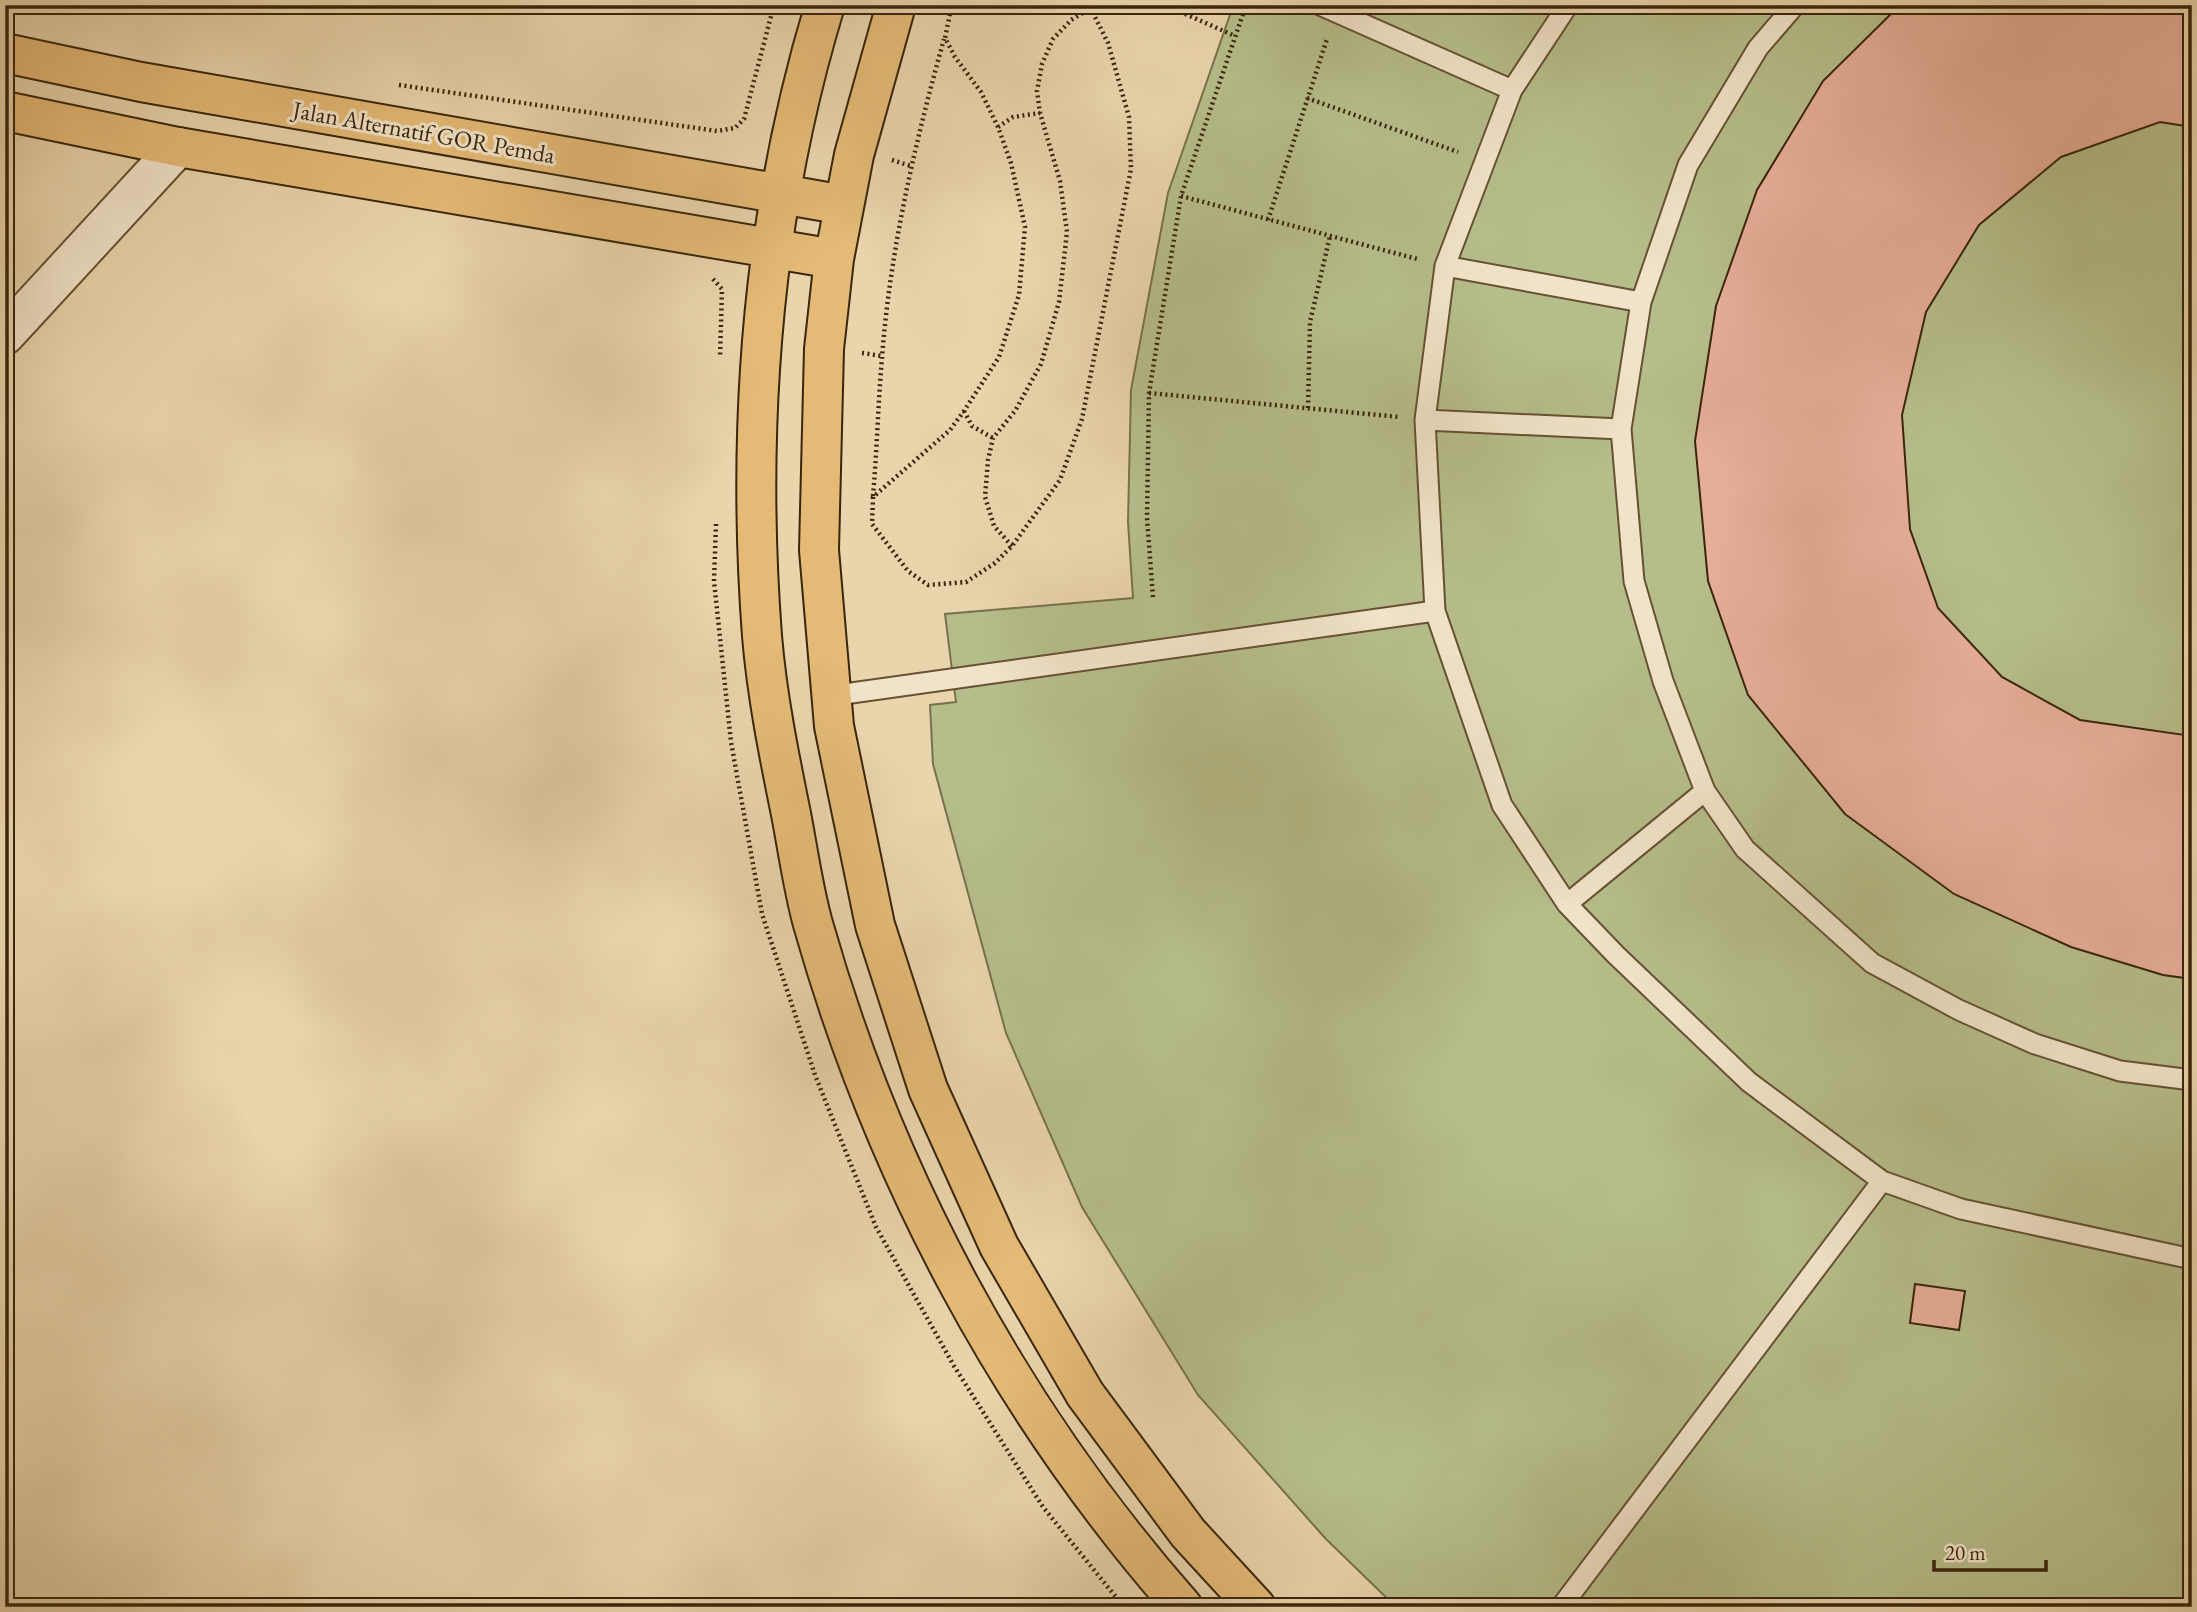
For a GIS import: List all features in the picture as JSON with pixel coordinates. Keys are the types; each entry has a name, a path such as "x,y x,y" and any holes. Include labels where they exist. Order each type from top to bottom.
{"main road":[{"path":"825,5 811,49 771,249 758,379 755,509 762,639 775,734 812,921 860,1070 922,1214 989,1341 1082,1482 1183,1607"},
{"path":"896,5 854,155 834,259 824,349 819,550 834,726 874,925 928,1089 999,1246 1085,1394 1188,1533 1256,1607"},
{"name":"Jalan Alternatif GOR Pemda","path":"5,53 141,82 844,205"},
{"path":"5,111 178,147 834,259"}],"street":[{"path":"5,335 178,147"}],"lane":[{"path":"1567,5 1512,90 1445,266 1425,419 1436,611 1502,805 1567,904 1749,1082 1882,1181 1961,1209 2192,1259"},
{"path":"1795,5 1758,48 1689,165 1641,302 1621,429 1634,581 1663,681 1704,791 1745,849 1872,963 1959,1010 2035,1044 2120,1071 2192,1080"},
{"path":"1329,9 1512,90"},
{"path":"1445,266 1641,302"},
{"path":"1425,419 1621,429"},
{"path":"830,696 1436,611"},
{"path":"1567,904 1704,791"},
{"path":"1561,1607 1882,1181"}],"path":[{"path":"717,131 735,128 744,119 775,5"},
{"path":"956,5 950,14 911,166 895,258 882,356 873,497 872,524 908,571 928,585 966,582 995,563 1012,546 1060,480 1082,419 1131,169 1129,117 1108,43 1092,6 1071,20 1054,39 1042,64 1037,92 1060,181 1067,232 1059,302 1041,364 1015,411 993,438 988,460 985,497 995,526 1012,546"},
{"path":"1165,5 1235,36"},
{"path":"1153,597 1147,518 1149,393 1181,197 1246,5"},
{"path":"1268,220 1307,98 1329,9"},
{"path":"873,497 950,429 964,411 999,357 1019,295 1025,227 1011,163 981,92 955,57 945,38"},
{"path":"1307,98 1484,162"},
{"path":"998,127 1013,117 1041,113"},
{"path":"1181,197 1445,266"},
{"path":"1308,408 1310,321 1330,236"},
{"path":"708,276 716,280 722,289 720,359"},
{"path":"1149,393 1425,419"},
{"path":"964,411 972,425 993,438"},
{"path":"716,512 714,581 733,755 762,914 815,1075 876,1227 954,1366 1043,1507 1124,1607"}],"green space":[{"path":"1223,5 2192,5 2192,1607 1396,1607 1325,1538 1198,1395 1082,1207 1006,1033 933,764 930,705 956,702 945,614 1133,598 1128,522 1131,390 1168,193 1232,9"}],"building":[{"path":"1900,5 2192,5 2192,127 2160,122 2061,157 1979,225 1926,312 1902,415 1910,529 1938,608 2002,677 2080,720 2192,736 2192,979 2163,975 2071,947 1954,894 1845,814 1748,695 1708,581 1695,441 1716,306 1757,190 1823,81"},
{"path":"1915,1284 1965,1291 1959,1330 1910,1323"}]}
